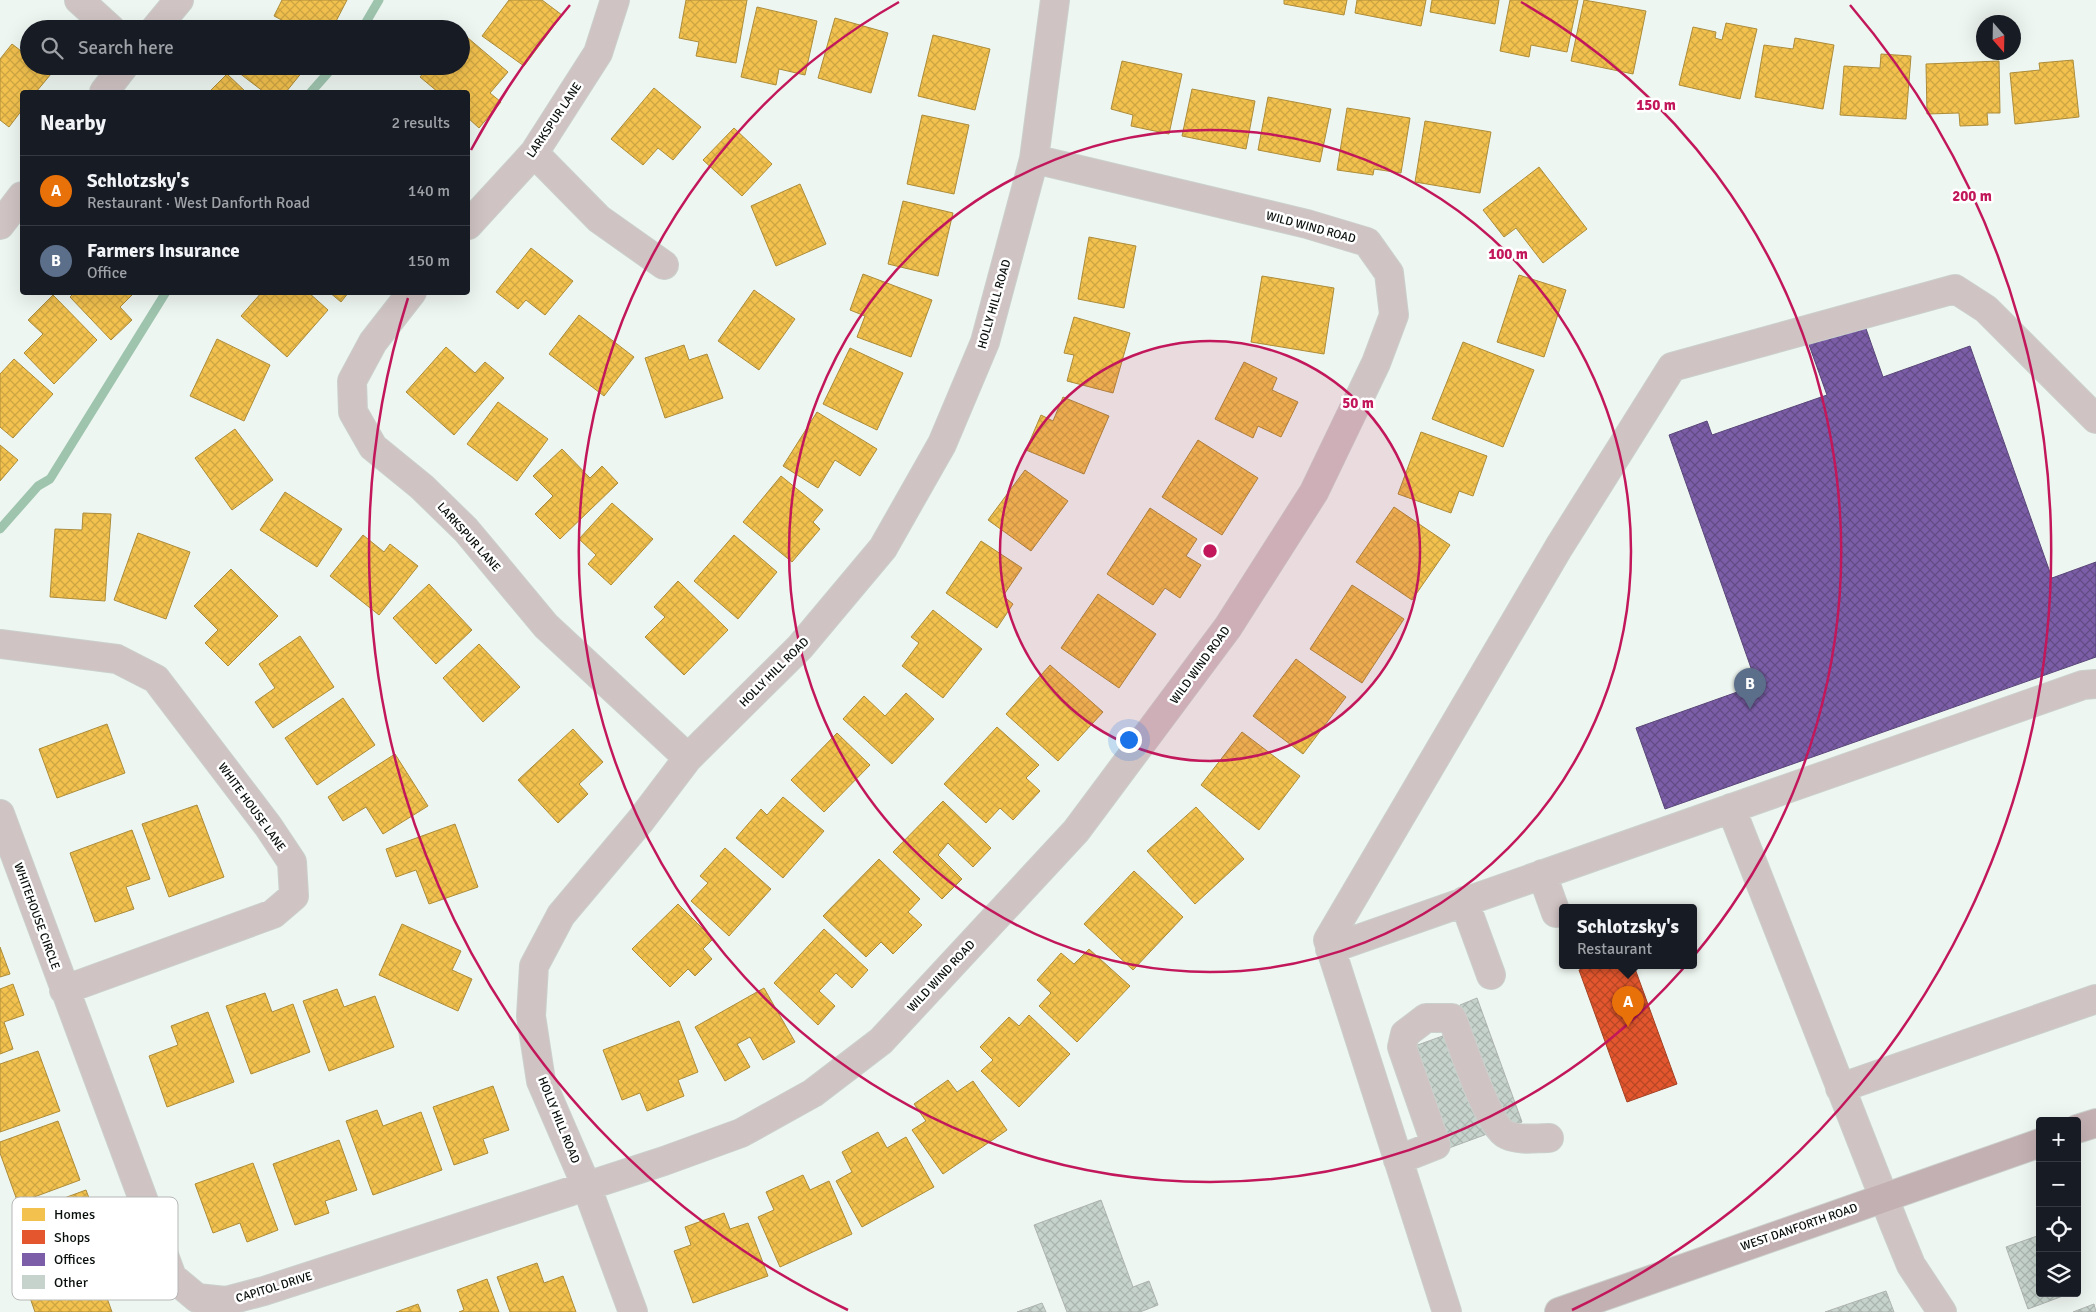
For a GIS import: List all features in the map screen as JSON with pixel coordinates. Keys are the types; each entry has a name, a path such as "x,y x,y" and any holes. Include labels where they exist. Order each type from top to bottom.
{"main road":[{"path":"2081,1128 2096,1123"},
{"name":"WEST DANFORTH ROAD","path":"1559,1312 2036,1143"}],"street":[{"path":"78,0 101,20"},
{"path":"162,20 179,0"},
{"name":"LARKSPUR LANE","path":"470,223 534,153 598,53 615,0"},
{"name":"HOLLY HILL ROAD","path":"633,1312 586,1185 541,1081 531,1016 534,966 560,914 641,820 688,758 800,648 883,548 942,444 985,342 1034,159 1055,0"},
{"path":"106,90 117,75"},
{"path":"534,153 599,219 664,265"},
{"name":"WILD WIND ROAD","path":"586,1185 664,1161 741,1133 813,1093 881,1041 1076,831 1222,635 1314,492 1376,364 1394,315 1388,273 1367,242 1307,224 1034,159"},
{"path":"0,225 20,199"},
{"path":"1447,1312 1328,940 1559,547 1672,367 1955,289 1986,308 2096,419"},
{"name":"LARKSPUR LANE","path":"410,295 373,342 352,381 353,412 373,447 422,487 466,530 546,626 688,758"},
{"name":"WHITE HOUSE LANE","path":"0,644 117,659 156,679 268,826 292,862 294,896 273,914 64,990"},
{"path":"1330,949 2084,684 2096,684"},
{"path":"1731,808 1911,1265 1942,1312"},
{"name":"WHITEHOUSE CIRCLE","path":"0,814 64,990"},
{"path":"1542,874 1556,913"},
{"path":"1464,901 1491,975"},
{"name":"CAPITOL DRIVE","path":"64,990 142,1197"},
{"path":"1840,1088 2096,999"},
{"path":"1398,1160 1436,1145 1402,1047 1405,1034 1423,1010 1452,1018 1492,1120 1506,1135 1523,1139 1549,1138"},
{"name":"CAPITOL DRIVE","path":"178,1282 197,1298 226,1302 586,1185"}],"building: Homes":[{"path":"282,0 347,0 337,20 282,20 274,16"},
{"path":"509,0 542,0 562,15 524,66 482,36"},
{"path":"686,0 747,0 736,63 696,56 699,42 679,38"},
{"path":"1284,0 1347,0 1344,15 1284,4"},
{"path":"1357,0 1426,0 1421,26 1355,13"},
{"path":"1432,0 1499,0 1495,24 1430,12"},
{"path":"1510,0 1578,0 1567,52 1531,45 1529,57 1500,51"},
{"path":"1584,0 1646,11 1633,74 1571,61"},
{"path":"757,7 817,21 805,75 779,69 776,85 741,77"},
{"path":"835,18 888,33 871,93 818,78"},
{"path":"1726,23 1757,29 1740,99 1679,85 1693,27 1716,32 1715,38 1722,40"},
{"path":"933,35 990,49 975,110 918,96"},
{"path":"1795,38 1834,45 1823,109 1755,97 1764,45 1793,49"},
{"path":"470,40 508,72 490,93 501,102 479,128 470,120 470,90 436,90 420,77 422,75 470,75"},
{"path":"12,44 20,50 20,75 50,75 38,90 20,90 20,113 9,127 0,120 0,59"},
{"path":"1881,54 1911,56 1906,119 1840,115 1844,66 1880,68"},
{"path":"2073,60 2079,117 2015,124 2010,73 2040,70 2039,63"},
{"path":"1122,61 1182,74 1169,134 1131,126 1133,115 1111,109"},
{"path":"1999,61 2000,113 1987,113 1988,125 1960,126 1959,113 1927,114 1926,64"},
{"path":"228,75 244,90 211,90"},
{"path":"242,75 300,75 288,90 261,90"},
{"path":"654,88 701,127 673,160 658,148 643,165 611,139"},
{"path":"1192,89 1255,101 1246,149 1182,136"},
{"path":"1268,97 1331,109 1320,162 1258,150"},
{"path":"1347,108 1410,118 1401,173 1374,169 1373,175 1337,170"},
{"path":"922,115 969,125 954,194 907,184"},
{"path":"1425,121 1491,132 1480,193 1415,182"},
{"path":"734,128 772,164 742,196 703,160"},
{"path":"1539,167 1587,229 1543,263 1516,228 1504,237 1483,210"},
{"path":"800,184 826,244 776,266 751,206"},
{"path":"903,201 953,213 938,276 888,264"},
{"path":"1089,237 1136,246 1124,308 1078,299"},
{"path":"531,248 573,281 545,315 526,300 518,309 496,292"},
{"path":"863,274 932,300 911,357 857,337 865,316 850,310"},
{"path":"1519,275 1566,290 1544,357 1497,342"},
{"path":"1262,276 1334,288 1324,354 1251,342"},
{"path":"754,290 795,319 759,370 718,341"},
{"path":"53,295 97,340 54,384 24,353 43,334 28,320"},
{"path":"72,295 132,295 120,307 132,320 111,340 70,297"},
{"path":"259,295 311,295 328,310 287,357 241,316"},
{"path":"333,295 347,295 341,302"},
{"path":"579,315 634,357 604,396 549,354"},
{"path":"1074,317 1130,333 1113,393 1067,381 1074,355 1064,353"},
{"path":"217,339 270,365 244,421 190,396"},
{"path":"1463,342 1534,370 1503,447 1432,419"},
{"path":"684,345 689,360 707,354 723,398 665,418 645,358"},
{"path":"446,347 475,373 485,362 504,378 454,435 406,392"},
{"path":"850,348 903,373 877,430 823,404"},
{"path":"14,359 53,394 13,438 0,427 0,374"},
{"path":"1244,362 1277,378 1272,390 1298,402 1281,437 1258,426 1253,438 1215,419"},
{"path":"1063,397 1109,416 1084,474 1026,450 1041,415 1053,421"},
{"path":"498,402 548,439 517,481 467,444"},
{"path":"817,412 877,449 860,476 835,460 818,488 783,466"},
{"path":"235,429 273,480 232,510 195,458"},
{"path":"1421,432 1487,456 1473,496 1459,491 1451,513 1398,494"},
{"path":"1198,440 1258,478 1222,535 1162,497"},
{"path":"0,445 18,460 0,481"},
{"path":"562,449 590,478 602,466 618,483 560,539 535,514 553,496 533,476"},
{"path":"1025,470 1068,501 1031,551 988,520"},
{"path":"781,476 823,510 813,522 820,529 792,562 743,522"},
{"path":"285,492 342,529 317,567 260,530"},
{"path":"612,503 653,539 611,585 588,564 596,555 579,539"},
{"path":"1394,507 1450,545 1412,600 1356,562"},
{"path":"1150,508 1197,539 1186,556 1201,565 1180,598 1165,588 1153,605 1107,574"},
{"path":"83,513 111,514 105,601 50,597 55,529 82,530"},
{"path":"138,533 190,552 166,619 114,600"},
{"path":"363,535 384,552 390,544 418,566 379,615 330,576"},
{"path":"734,535 777,572 738,619 694,581"},
{"path":"981,541 1022,568 1003,596 1013,604 997,628 946,593"},
{"path":"231,569 278,616 228,666 205,643 218,630 194,606"},
{"path":"678,581 728,630 684,675 645,637 665,617 654,607"},
{"path":"429,584 472,630 436,664 393,618"},
{"path":"1352,585 1404,619 1362,683 1310,649"},
{"path":"1098,594 1156,634 1119,688 1061,648"},
{"path":"933,610 982,649 943,698 902,666 919,643 911,637"},
{"path":"300,636 334,687 273,728 255,702 275,688 259,664"},
{"path":"479,644 520,687 483,722 443,678"},
{"path":"1296,659 1346,697 1303,754 1253,716"},
{"path":"1050,665 1103,712 1058,761 1006,714"},
{"path":"906,693 934,719 892,764 843,719 864,696 885,716"},
{"path":"343,698 375,745 317,785 285,738"},
{"path":"107,724 125,773 57,798 39,749"},
{"path":"997,727 1039,765 1026,778 1040,791 1013,820 1000,808 986,823 944,784"},
{"path":"573,729 603,762 579,784 588,794 558,823 518,780"},
{"path":"1242,732 1300,776 1259,830 1201,785"},
{"path":"837,733 870,765 824,812 791,780"},
{"path":"395,754 428,806 383,834 366,807 343,821 328,797"},
{"path":"783,797 824,831 783,878 736,838 761,809 767,815"},
{"path":"943,801 991,848 973,867 948,843 938,855 962,879 942,899 893,852"},
{"path":"197,805 224,877 169,897 142,824"},
{"path":"1196,807 1244,859 1195,904 1147,851"},
{"path":"455,824 478,887 429,904 416,870 396,877 386,849"},
{"path":"132,830 150,879 126,887 134,909 95,922 70,853"},
{"path":"725,848 771,889 729,936 691,901 708,883 700,876"},
{"path":"879,859 920,899 908,912 922,925 893,954 881,942 866,957 823,916"},
{"path":"1134,871 1183,917 1133,970 1084,924"},
{"path":"678,904 713,939 703,949 712,959 695,976 688,969 670,987 632,949"},
{"path":"402,924 461,951 452,970 472,979 458,1011 379,975"},
{"path":"824,929 868,970 852,988 836,973 819,991 835,1006 818,1025 774,983"},
{"path":"0,947 10,974 0,977"},
{"path":"1089,949 1130,986 1077,1042 1039,1006 1051,993 1037,980 1061,953 1074,964"},
{"path":"13,984 24,1015 4,1022 13,1049 0,1054 0,989"},
{"path":"764,988 795,1042 763,1060 750,1037 737,1044 750,1067 725,1081 695,1027"},
{"path":"337,989 344,1007 375,996 394,1047 329,1071 303,1001"},
{"path":"265,993 272,1012 293,1004 310,1052 251,1074 226,1006"},
{"path":"208,1012 234,1082 167,1107 149,1056 178,1045 171,1026"},
{"path":"1029,1015 1070,1054 1019,1107 981,1071 993,1060 980,1047 1009,1017 1019,1026"},
{"path":"679,1021 698,1072 678,1080 684,1096 647,1111 640,1093 622,1100 603,1050"},
{"path":"38,1051 60,1111 0,1132 0,1064"},
{"path":"948,1080 957,1092 973,1081 1007,1130 943,1174 912,1130 926,1121 914,1104"},
{"path":"493,1086 509,1130 483,1139 488,1153 454,1165 433,1107"},
{"path":"377,1110 383,1126 421,1112 442,1170 373,1195 346,1121"},
{"path":"58,1121 80,1180 34,1197 16,1197 0,1153 0,1142"},
{"path":"878,1132 887,1148 906,1137 934,1187 862,1227 836,1181 852,1172 842,1152"},
{"path":"339,1140 357,1190 325,1201 329,1213 295,1225 273,1164"},
{"path":"253,1163 278,1230 247,1242 240,1223 213,1233 195,1184"},
{"path":"803,1175 810,1190 829,1181 852,1234 780,1267 758,1217 774,1210 766,1192"},
{"path":"86,1190 89,1197 67,1197"},
{"path":"724,1213 730,1229 748,1223 768,1276 693,1303 674,1251 691,1245 685,1227"},
{"path":"537,1263 544,1283 563,1276 576,1312 510,1312 497,1277"},
{"path":"487,1279 499,1312 459,1312 464,1310 457,1290"},
{"path":"31,1300 108,1300 112,1312 35,1312"},
{"path":"418,1304 421,1312 396,1312"}],"building: Shops":[{"path":"1635,969 1677,1084 1627,1102 1579,970"}],"building: Offices":[{"path":"1864,323 1883,377 1970,346 2052,578 2096,562 2096,657 1665,809 1636,728 1757,685 1669,435 1707,421 1712,435 1827,395 1808,342"}],"building: Other":[{"path":"1477,998 1522,1122 1505,1128 1460,1005"},
{"path":"1451,1033 1487,1134 1449,1148 1412,1047"},
{"path":"1101,1200 1133,1287 1149,1281 1158,1305 1140,1312 1067,1312 1034,1225"},
{"path":"2036,1236 2036,1297 2060,1297 2028,1309 2006,1247"},
{"path":"1886,1291 1894,1312 1825,1312"},
{"path":"1042,1303 1046,1312 1017,1312"},
{"path":"2094,1304 2096,1312 2073,1312"}],"waterway":[{"path":"367,20 379,0"},
{"path":"313,90 326,75"},
{"path":"0,529 38,486 50,479 164,295"}],"place":[{"name":"Farmers Insurance","path":"1750,709"},
{"name":"Schlotzsky's","path":"1628,1027"}]}
